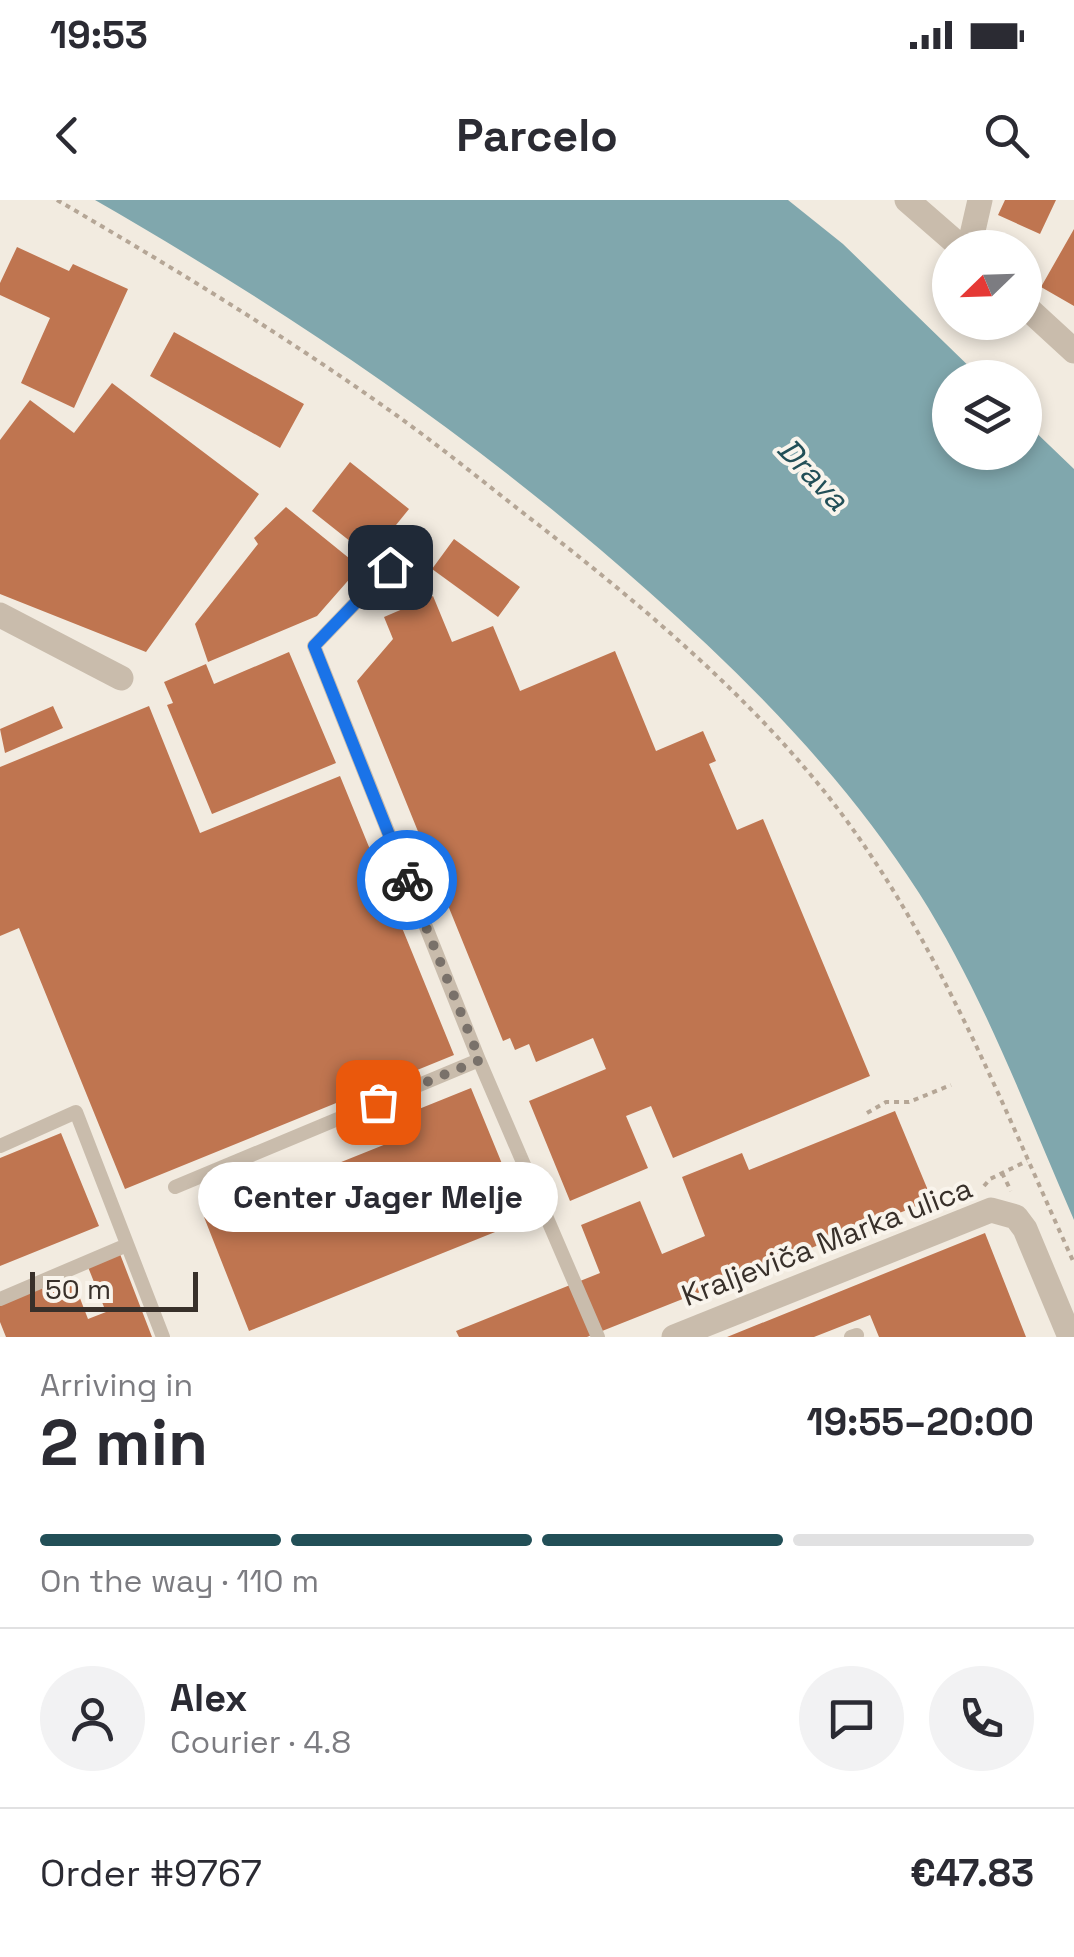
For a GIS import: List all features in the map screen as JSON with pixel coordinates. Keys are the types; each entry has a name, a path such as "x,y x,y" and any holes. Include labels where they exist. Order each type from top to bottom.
{"street":[{"path":"908,200 942,230"},
{"path":"973,230 980,200"},
{"path":"1042,322 1074,351"},
{"path":"0,615 121,678"},
{"path":"998,1211 1016,1218 1033,1244 1070,1337"},
{"name":"Kraljeviča Marka ulica","path":"674,1337 998,1211"}],"lane":[{"path":"390,567 314,646 480,1060 598,1337"},
{"path":"175,1187 480,1060"},
{"path":"0,1146 76,1112 163,1337"},
{"path":"0,1298 127,1245"}],"path":[{"path":"57,200 216,296 398,416 590,564 708,668 794,758 856,834 895,893 939,969 1074,1263"},
{"path":"868,1113 886,1102 910,1102 950,1085"},
{"path":"998,1211 981,1190 990,1179 1027,1160"}],"water":[{"name":"Drava","path":"95,200 788,200 843,244 932,330 932,340 942,340 962,360 932,360 932,470 1042,470 1042,438 1074,469 1074,1220 1003,1054 942,932 860,810 794,733 686,625 517,481 312,333"}],"building":[{"path":"1005,200 1056,200 1042,230 1031,230 998,215"},
{"path":"1074,229 1074,306 1042,285"},
{"path":"17,247 69,271 73,264 128,289 74,408 21,383 50,318 0,295 0,283"},
{"path":"174,332 304,404 280,448 150,376"},
{"path":"112,383 259,494 146,652 0,594 0,440 30,400 74,433"},
{"path":"350,462 409,509 370,557 312,511"},
{"path":"286,507 360,567 317,616 208,662 195,624 258,544 254,538"},
{"path":"454,539 520,587 498,617 432,569"},
{"path":"433,596 452,642 493,626 520,691 615,651 656,751 703,731 716,761 709,764 737,830 763,819 870,1076 673,1158 651,1106 626,1116 648,1168 570,1201 529,1101 606,1069 593,1038 536,1062 529,1044 515,1050 510,1038 503,1041 357,681 393,639 384,617"},
{"path":"289,652 336,763 212,814 167,705 173,703 164,682 206,664 214,684"},
{"path":"53,706 63,728 5,753 0,729"},
{"path":"149,706 200,833 340,776 454,1055 125,1189 19,928 0,936 0,767"},
{"path":"471,1088 525,1220 249,1331 204,1217 411,1134 404,1115"},
{"path":"895,1111 932,1200 587,1337 459,1337 456,1331 600,1273 581,1225 640,1201 662,1254 705,1236 682,1177 742,1153 749,1170"},
{"path":"61,1133 99,1226 0,1266 0,1158"},
{"path":"985,1233 1026,1337 879,1337 870,1315 814,1337 727,1337"},
{"path":"120,1254 152,1337 6,1337 0,1322 0,1303 71,1275 88,1319 106,1312 88,1267"}],"way so far":[{"path":"378,1102 480,1060 407,880"}],"place":[{"name":"Center Jager Melje","path":"378,1102"}],"route":[{"path":"390,567 314,646 407,880"}]}
